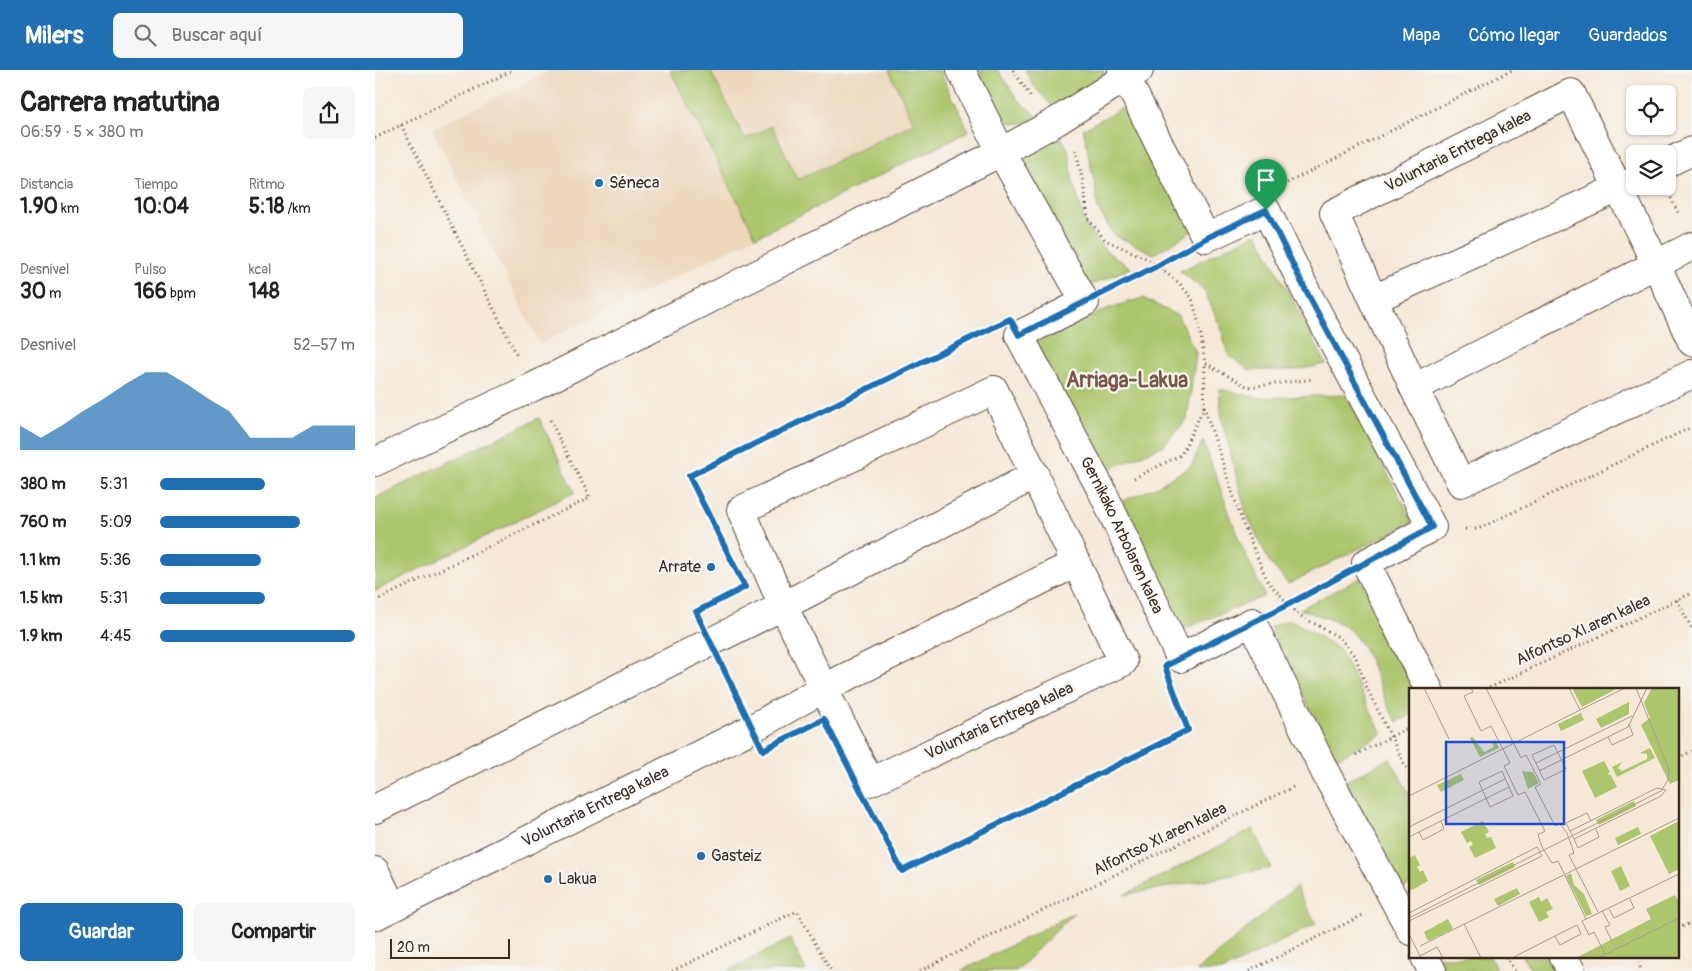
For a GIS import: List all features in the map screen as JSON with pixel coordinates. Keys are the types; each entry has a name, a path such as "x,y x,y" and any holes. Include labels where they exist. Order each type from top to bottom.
{"street":[{"path":"961,70 1001,152 1085,302 1019,335"},
{"path":"375,462 533,387 1001,152 1057,121 1129,72 1206,238 1266,210 1306,291 1432,527 1366,563 1428,688"},
{"name":"Voluntaria Entrega kalea","path":"1626,182 1571,94 1334,213 1414,388 1461,483 1692,374"},
{"path":"1676,159 1692,151"},
{"path":"1374,299 1626,184"},
{"name":"Voluntaria Entrega kalea","path":"1631,195 1656,264 1692,342"},
{"path":"1414,388 1692,246"},
{"name":"Gernikako Arbolaren kalea","path":"1019,335 1103,493 1180,658"},
{"name":"Voluntaria Entrega kalea","path":"994,390 1076,563 1123,662 870,782 783,606 741,510 994,390"},
{"path":"375,809 783,606 1035,475"},
{"name":"Voluntaria Entrega kalea","path":"375,872 384,911 753,728 824,688 1076,563"},
{"path":"1180,658 1252,622 1325,772 1409,927"},
{"path":"1426,958 1432,971"},
{"path":"1564,958 1571,971"}],"path":[{"path":"375,138 513,70"},
{"path":"1013,70 1035,102 1057,121 1074,142 1084,188 1088,218 1105,240 1148,259 1179,283 1192,298 1200,328 1205,363 1204,407 1243,524 1268,582 1299,615 1340,638 1356,658 1367,688 1409,771"},
{"path":"1266,210 1258,198 1513,70"},
{"path":"1085,302 1157,266 1206,238"},
{"path":"707,510 689,476 1010,319 1019,335"},
{"path":"1205,363 1248,387 1352,375"},
{"path":"1103,493 1181,455 1204,407"},
{"path":"1432,527 1477,529 1692,427"},
{"path":"1252,622 1366,563"},
{"name":"Alfontso XI.aren kalea","path":"1489,688 1692,593"},
{"path":"1677,600 1692,629"},
{"path":"711,641 753,728"},
{"path":"872,812 902,871 1188,730 1165,666 1180,658"},
{"name":"Alfontso XI.aren kalea","path":"920,971 1325,772 1409,727"},
{"path":"1679,758 1692,751"},
{"path":"1249,971 1394,900"},
{"path":"672,971 797,911 831,971"},
{"path":"1679,928 1692,922"},
{"path":"1507,958 1515,971"},
{"path":"1638,958 1641,971"}],"shaded area":[{"path":"551,70 939,70 969,131 540,344 432,129"}],"green space":[{"path":"670,70 710,70 745,139 772,126 798,180 914,123 889,70 939,70 969,131 756,237"},
{"path":"974,70 998,70 1018,100 1038,117 1019,123 1012,123 1006,120 994,108"},
{"path":"1025,70 1103,70 1104,74 1099,83 1053,107 1033,85"},
{"path":"1128,105 1191,232 1154,254 1114,235 1098,209 1083,129"},
{"path":"1059,134 1068,149 1073,181 1086,226 1106,251 1131,268 1088,286 1016,155"},
{"path":"1257,233 1326,364 1296,370 1249,370 1228,355 1221,328 1204,290 1180,271"},
{"path":"1143,298 1178,316 1196,353 1187,419 1164,445 1105,471 1035,343 1109,308"},
{"path":"1219,389 1260,398 1346,395 1413,522 1288,584 1269,561 1246,513 1222,420"},
{"path":"539,418 575,492 375,591 375,498"},
{"path":"1203,441 1241,545 1265,596 1178,631 1118,503 1156,487 1191,466"},
{"path":"1360,578 1417,688 1409,688 1409,716 1397,722 1364,648 1347,628 1325,617 1300,609"},
{"path":"1290,620 1340,650 1382,734 1335,759 1270,627"},
{"path":"1390,758 1409,793 1409,885 1401,889 1346,781"},
{"path":"1253,829 1271,868 1124,895"},
{"path":"1296,887 1316,924 1222,971 1197,971"},
{"path":"1074,913 1016,971 961,971"},
{"path":"790,939 806,971 727,971"},
{"path":"1439,958 1490,958 1497,971 1446,971"},
{"path":"1523,958 1556,958 1563,971 1533,971"}],"place":[{"name":"Séneca","path":"599,183"},
{"name":"Arrate","path":"711,567"},
{"name":"Gasteiz","path":"701,856"},
{"name":"Lakua","path":"548,879"}],"district":[{"name":"Arriaga-Lakua","path":"1127,380"}],"route":[{"path":"1266,210 1306,291 1432,527 1289,604 1165,666 1188,730 902,871 824,719 763,750 696,612 745,587 689,476 1010,319 1019,335 1157,266 1206,238 1266,210"}]}
